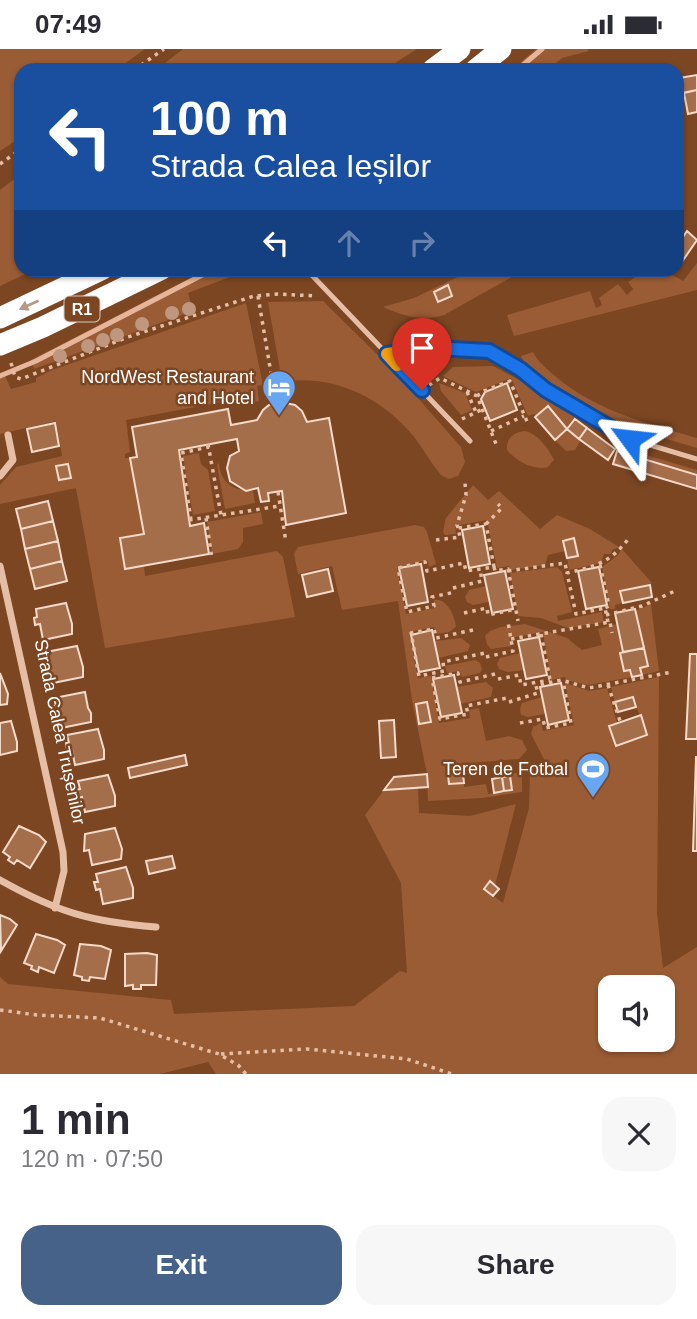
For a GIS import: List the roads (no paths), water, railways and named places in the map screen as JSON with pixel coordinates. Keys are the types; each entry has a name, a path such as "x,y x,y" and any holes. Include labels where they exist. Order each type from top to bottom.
{"highway":[{"path":"441,63 460,49"},
{"path":"484,63 501,49"},
{"name":"R1","path":"0,318 86,277"},
{"name":"R1","path":"6,354 56,321 146,277"}],"street":[{"path":"0,476 13,460 8,435"},
{"name":"Strada Calea Trușenilor","path":"0,566 63,852 64,871 55,908"},
{"path":"0,880 55,908 112,923 156,927"}],"lane":[{"path":"313,277 470,440"},
{"path":"387,354 434,348 489,351 520,369 546,390 630,439 697,459"}],"waterway":[{"path":"525,63 542,49"},
{"path":"0,376 36,361 199,277"}],"place":[{"name":"NordWest Restaurant and Hotel","path":"279,417"},
{"name":"Teren de Fotbal","path":"593,799"}]}
